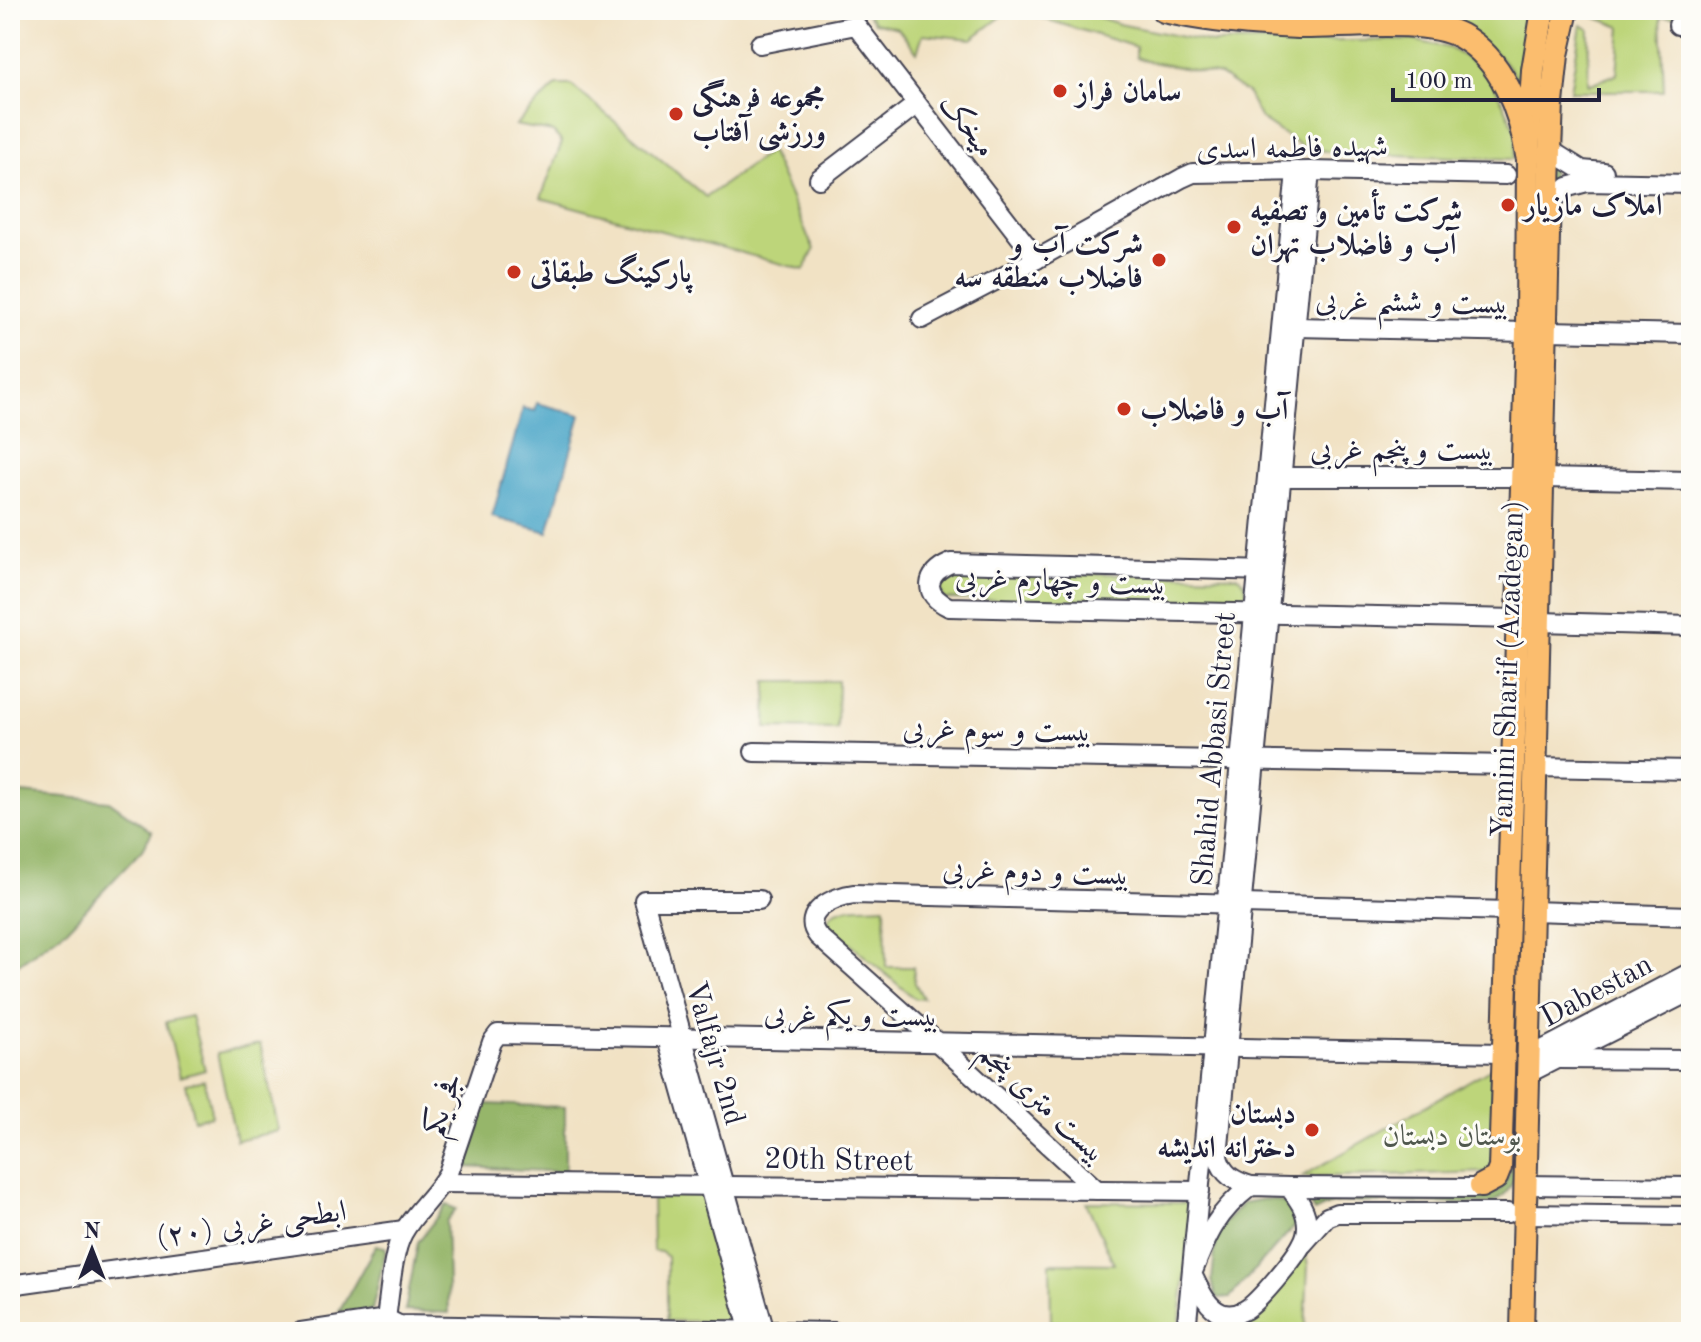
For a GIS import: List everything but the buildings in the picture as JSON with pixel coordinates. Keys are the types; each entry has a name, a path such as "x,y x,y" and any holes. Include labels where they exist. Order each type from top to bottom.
{"highway":[{"path":"1164,10 1214,19 1296,26 1399,25 1449,31 1473,44 1498,70 1525,138 1539,152"}],"main road":[{"name":"Yamini Sharif (Azadegan)","path":"1507,1332 1516,1213 1524,1185 1527,1066 1520,911 1537,332 1539,152 1533,70 1543,10"},
{"name":"Yamini Sharif (Azadegan)","path":"1537,332 1549,204 1539,152 1552,103 1557,55 1567,10"},
{"name":"Yamini Sharif (Azadegan)","path":"1481,1186 1496,1178 1500,1168 1504,1053 1520,911"},
{"name":"Yamini Sharif (Azadegan)","path":"1516,1213 1522,1332"}],"street":[{"name":"میخک","path":"760,44 856,25 1037,259"},
{"path":"819,179 917,104"},
{"path":"1539,152 1574,166 1587,176 1691,184"},
{"name":"شهیده فاطمه اسدی","path":"922,319 1193,173 1303,171 1506,175"},
{"name":"Shahid Abbasi Street","path":"1285,365 1296,327 1303,171"},
{"name":"Shahid Abbasi Street","path":"1186,1332 1200,1191 1221,1048 1303,171"},
{"path":"1549,204 1568,187 1587,176 1691,173"},
{"name":"بیست و ششم غربی","path":"1296,327 1691,334"},
{"name":"بیست و پنجم غربی","path":"1274,477 1691,481"},
{"name":"بیست و چهارم غربی","path":"1265,571 951,563 933,574 930,584 932,594 939,603 949,607 1691,626"},
{"name":"بیست و سوم غربی","path":"754,752 1691,770"},
{"name":"بیست و دوم غربی","path":"844,895 1691,916"},
{"name":"بیست متری پنجم","path":"844,895 817,911 811,921 813,930 1097,1190"},
{"name":"Valfajr 2nd","path":"757,1331 675,1039 644,900 759,900"},
{"name":"Dabestan","path":"1527,1066 1691,972"},
{"name":"Dabestan","path":"1527,1066 1556,1059 1573,1042 1691,991"},
{"name":"بیست و یکم غربی","path":"492,1042 495,1036 502,1033 675,1039 1504,1053"},
{"name":"فجر یکم","path":"443,1183 492,1042"},
{"name":"Shahid Abbasi Street","path":"1221,1048 1218,1157 1230,1178 1251,1186"},
{"path":"1556,1059 1691,1060"},
{"path":"386,1325 398,1245 404,1230 443,1183"},
{"name":"20th Street","path":"443,1183 1200,1191"},
{"path":"1524,1185 1691,1187"},
{"path":"1241,1313 1225,1314 1212,1307 1192,1274 1216,1220 1251,1186 1481,1186"},
{"path":"1289,1187 1301,1204 1307,1221 1307,1232 1301,1246"},
{"path":"1219,1332 1258,1300 1327,1217 1337,1213 1691,1216"},
{"name":"ابطحی غربی (۲۰)","path":"10,1285 404,1230"},
{"path":"10,1317 12,1332"},
{"path":"301,1332 411,1325 834,1332"}],"green space":[{"path":"864,10 1010,10 972,39 923,34 917,52 898,28 874,22"},
{"path":"1016,10 1077,10 1119,24 1212,43 1412,40 1449,48 1488,71 1517,133 1514,159 1333,153 1300,145 1261,119 1248,94 1220,75 1146,61 1136,57 1136,47"},
{"path":"1190,10 1331,13 1539,10 1525,98 1504,62 1472,35"},
{"path":"1552,10 1558,10 1516,1170 1507,1191 1488,1204 1346,1202 1331,1204 1314,1212 1307,1198 1296,1192 1486,1197 1503,1186 1511,1167 1538,102"},
{"path":"1592,10 1691,10 1691,17 1661,17 1664,91 1570,91 1581,25 1589,29 1588,85 1617,74 1621,27 1592,16"},
{"path":"557,85 571,85 706,197 770,151 814,250 804,270 541,198 562,142 553,132 515,125"},
{"path":"946,571 1238,576 1245,584 1246,596 1236,604 944,599 940,585"},
{"path":"767,681 838,681 837,729 766,728"},
{"path":"10,792 109,801 152,832 142,850 67,929 10,970"},
{"path":"885,906 886,967 913,967 915,983 923,998 915,999 828,925 830,915 838,910"},
{"path":"191,1016 205,1070 180,1077 166,1022"},
{"path":"260,1044 279,1131 236,1140 217,1053"},
{"name":"بوستان دبستان","path":"1497,1065 1491,1172 1301,1177"},
{"path":"204,1080 212,1116 194,1120 186,1084"},
{"path":"486,1104 565,1107 565,1172 467,1167"},
{"path":"702,1193 740,1321 667,1321 667,1257 653,1251 652,1195"},
{"path":"1265,1199 1286,1204 1299,1221 1230,1297 1216,1297 1212,1280 1217,1232 1243,1203"},
{"path":"1086,1202 1193,1203 1179,1327 1051,1322 1050,1263 1114,1264"},
{"path":"446,1205 456,1209 446,1221 449,1313 405,1311 418,1242"},
{"path":"376,1245 386,1250 372,1310 339,1312"},
{"path":"1305,1254 1308,1265 1305,1330 1244,1327"}],"water":[{"path":"537,403 581,415 548,532 492,517 523,408 535,411"}],"place":[{"name":"سامان فراز","path":"1060,91"},
{"name":"مجموعه فرهنگی ورزشی آفتاب","path":"676,114"},
{"name":"املاک مازیار","path":"1508,205"},
{"name":"شركت تأمين و تصفيه آب و فاضلاب تهران","path":"1234,227"},
{"name":"شرکت آب و فاضلاب منطقه سه","path":"1159,260"},
{"name":"پارکینگ طبقاتی","path":"514,272"},
{"name":"آب و فاضلاب","path":"1124,409"},
{"name":"دبستان دخترانه اندیشه","path":"1312,1130"}]}
